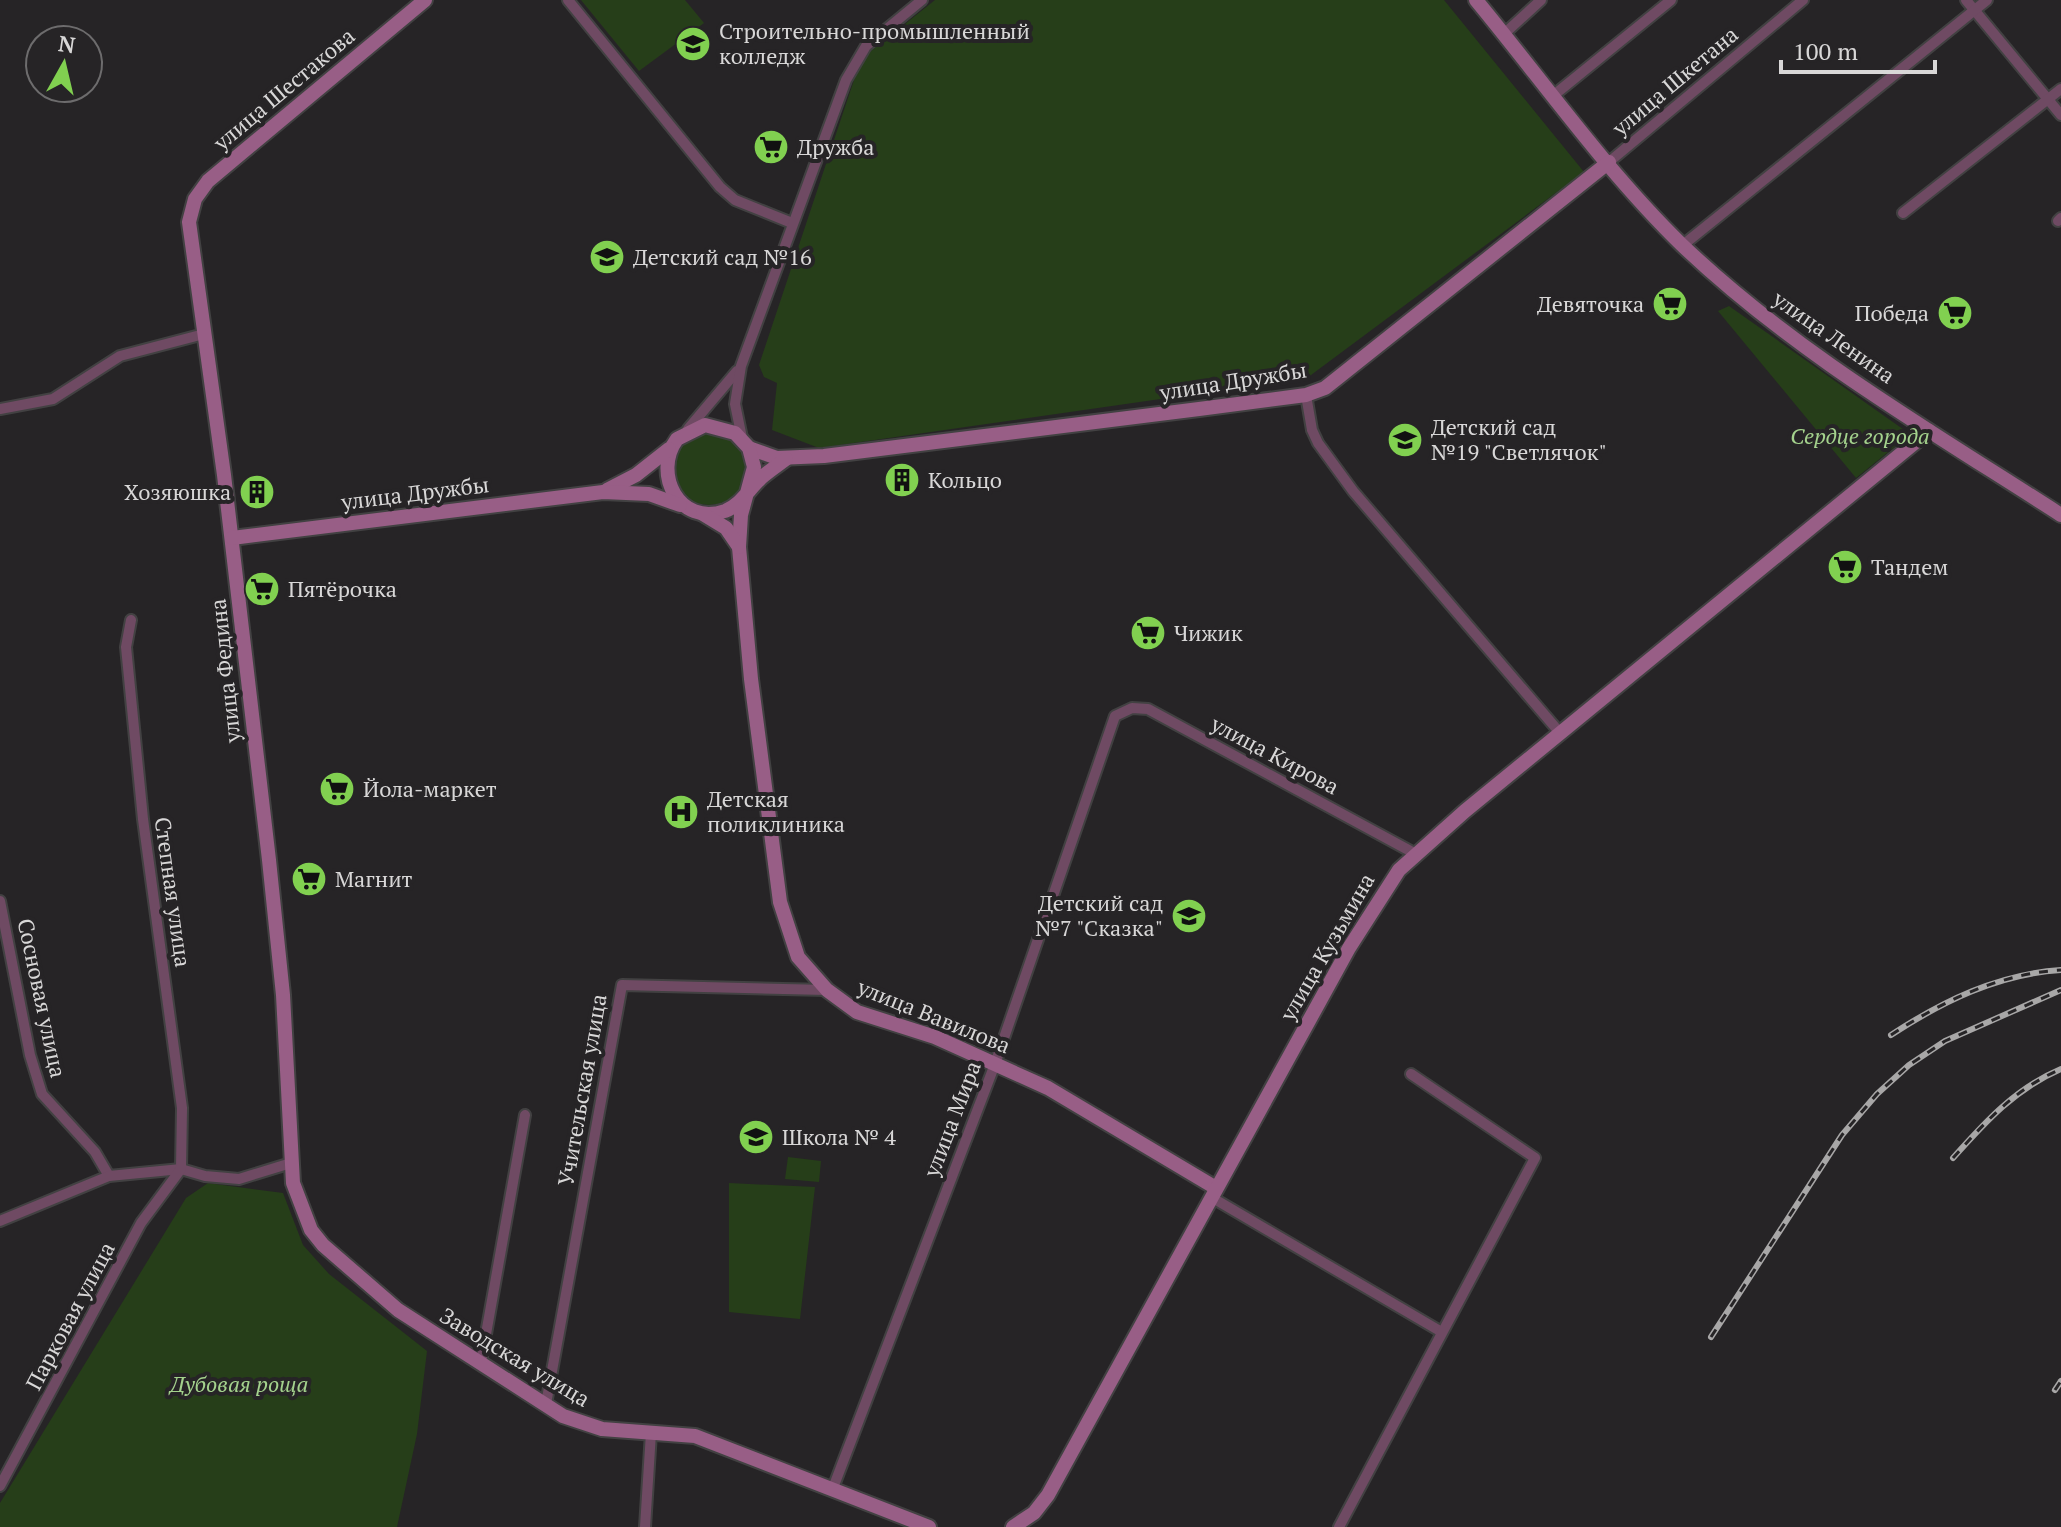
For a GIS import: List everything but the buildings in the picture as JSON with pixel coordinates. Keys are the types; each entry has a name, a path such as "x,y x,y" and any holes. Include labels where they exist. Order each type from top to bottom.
{"main road":[{"name":"улица Шестакова","path":"208,181 425,0"},
{"name":"улица Ленина","path":"1476,0 1609,162 1683,245 1775,326 1929,431 2061,515"},
{"name":"улица Дружбы","path":"786,459 1306,395 1342,378 1609,162"},
{"name":"улица Федина","path":"208,181 195,199 189,222 232,538 283,995 291,1163"},
{"path":"603,492 636,475 685,433 715,425 746,444 786,459 726,511 694,510 668,486 665,466 671,447"},
{"name":"улица Кузьмина","path":"1024,1525 1048,1495 1376,902 1414,853 1929,431"},
{"path":"746,444 753,476 746,494"},
{"name":"улица Дружбы","path":"232,538 603,492"},
{"path":"603,492 649,494 694,510 726,528 739,547"},
{"name":"улица Вавилова","path":"746,494 739,547 751,679 780,902 798,957 827,990 857,1012 935,1037 1048,1088 1213,1193"},
{"name":"Заводская улица","path":"291,1163 302,1212 323,1245 398,1310 546,1404 589,1427 695,1436 929,1527"}],"street":[{"path":"568,0 720,187 735,200 792,223"},
{"path":"746,444 735,404 741,366 833,109 866,46 922,0"},
{"path":"1504,34 1541,0"},
{"path":"1554,95 1671,0"},
{"name":"улица Шкетана","path":"1609,162 1803,0"},
{"path":"1966,0 2061,115"},
{"path":"1683,245 1987,0"},
{"path":"1903,213 2061,89"},
{"path":"0,409 53,399 120,356 204,334"},
{"path":"685,433 720,397 741,366"},
{"path":"1306,395 1312,430 1318,443 1353,491 1561,734"},
{"name":"Степная улица","path":"131,620 126,647 143,819 182,1108 181,1169"},
{"name":"улица Кирова","path":"1115,716 1132,708 1148,709 1414,853"},
{"name":"улица Мира","path":"833,1488 995,1064 1115,716"},
{"name":"Сосновая улица","path":"0,901 30,1055 42,1094 95,1152 109,1176"},
{"name":"Учительская улица","path":"546,1404 622,985 827,990"},
{"path":"1339,1527 1440,1331 1515,1201 1535,1158 1411,1074"},
{"path":"481,1362 525,1115"},
{"path":"0,1221 109,1176 181,1169 205,1176 239,1179 291,1163"},
{"name":"Парковая улица","path":"0,1486 141,1223 181,1169"},
{"name":"улица Вавилова","path":"1213,1193 1440,1331"},
{"path":"645,1527 651,1433"}],"green space":[{"path":"581,0 685,0 704,23 639,71"},
{"path":"935,0 1444,0 1584,172 1307,378 819,448 772,430 777,383 764,377 759,365 857,71 871,51"},
{"name":"Сердце города","path":"1729,306 1907,432 1902,441 1856,478 1718,311"},
{"path":"709,431 723,434 735,442 743,454 746,468 743,482 735,494 723,502 709,505 695,502 683,494 675,482 672,468 675,454 683,442 695,434"},
{"path":"788,1157 821,1161 819,1182 785,1179"},
{"name":"Дубовая роща","path":"208,1183 283,1193 303,1245 329,1274 427,1351 417,1434 397,1527 0,1527 0,1503 186,1198"},
{"path":"729,1183 815,1187 800,1319 729,1312"}],"railway":[{"path":"1891,1035 1972,991 2015,977 2061,970"},
{"path":"1711,1337 1842,1135 1877,1094 1909,1065 1945,1041 2061,990"},
{"path":"1953,1158 2016,1096 2061,1069"},
{"path":"2055,1390 2061,1381"}],"place":[{"name":"Строительно-промышленный колледж","path":"693,44"},
{"name":"Дружба","path":"771,147"},
{"name":"Детский сад №16","path":"607,257"},
{"name":"Девяточка","path":"1670,304"},
{"name":"Победа","path":"1955,313"},
{"name":"Детский сад №19 \"Светлячок\"","path":"1405,440"},
{"name":"Кольцо","path":"902,480"},
{"name":"Хозяюшка","path":"257,492"},
{"name":"Тандем","path":"1845,567"},
{"name":"Пятёрочка","path":"262,589"},
{"name":"Чижик","path":"1148,633"},
{"name":"Йола-маркет","path":"337,789"},
{"name":"Детская поликлиника","path":"681,812"},
{"name":"Магнит","path":"309,879"},
{"name":"Детский сад №7 \"Сказка\"","path":"1189,916"},
{"name":"Школа № 4","path":"756,1137"}]}
